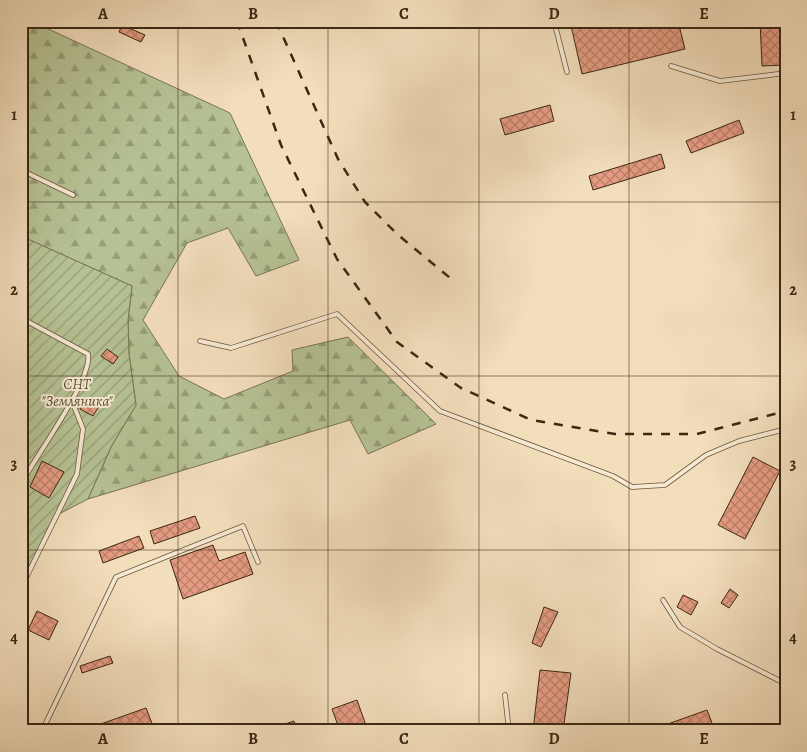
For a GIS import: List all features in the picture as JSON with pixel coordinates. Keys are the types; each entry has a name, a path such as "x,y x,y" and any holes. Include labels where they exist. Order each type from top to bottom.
{"lane":[{"path":"554,21 567,72"},
{"path":"671,66 720,81 786,73"},
{"path":"21,170 73,195"},
{"path":"200,341 231,348 337,314 440,411 613,476 632,487 665,485 706,455 739,441 786,429"},
{"path":"21,318 88,354 90,362 72,401 32,462 21,484"},
{"path":"21,588 77,474 83,429 72,401"},
{"path":"42,731 116,577 242,526 258,562"},
{"path":"663,600 680,627 717,650 786,684"},
{"path":"505,695 509,731"}],"green space":[{"path":"21,21 31,21 230,113 299,260 256,276 228,228 187,243 143,320 179,376 224,399 293,371 292,350 348,337 436,424 368,454 350,420 88,499 111,447 136,405 129,354 128,320 132,286 21,236"},
{"name":"СНТ \"Земляника\"","path":"21,236 132,286 128,320 129,354 136,405 111,447 88,499 57,515 21,585"}],"building":[{"path":"570,21 678,21 685,49 582,74"},
{"path":"760,21 781,21 784,65 762,66"},
{"path":"122,25 145,35 141,42 119,32"},
{"path":"550,105 554,121 505,135 500,119"},
{"path":"739,120 744,133 691,153 686,141"},
{"path":"661,154 665,168 593,190 589,176"},
{"path":"107,349 118,357 113,364 101,356"},
{"path":"86,398 99,406 93,416 80,409"},
{"path":"753,457 780,471 745,539 718,525"},
{"path":"42,461 64,472 49,498 30,487"},
{"path":"195,516 200,528 154,544 150,531"},
{"path":"139,536 144,548 103,563 99,551"},
{"path":"213,545 219,561 245,552 253,574 183,599 170,560"},
{"path":"730,589 738,595 729,608 721,603"},
{"path":"683,595 698,602 691,615 677,607"},
{"path":"544,607 558,612 541,647 532,643"},
{"path":"37,611 58,621 49,640 28,630"},
{"path":"110,656 113,663 82,673 80,666"},
{"path":"540,670 571,673 563,731 533,731"},
{"path":"357,700 368,731 340,731 332,709"},
{"path":"146,708 155,731 100,731 98,725"},
{"path":"707,710 715,731 667,731 665,725"},
{"path":"294,721 297,731 267,731 267,730"}],"railway":[{"path":"237,21 281,145 337,259 397,342 461,388 531,420 615,434 697,434 786,411"},
{"path":"276,21 338,159 365,202 397,234 455,282"}]}
